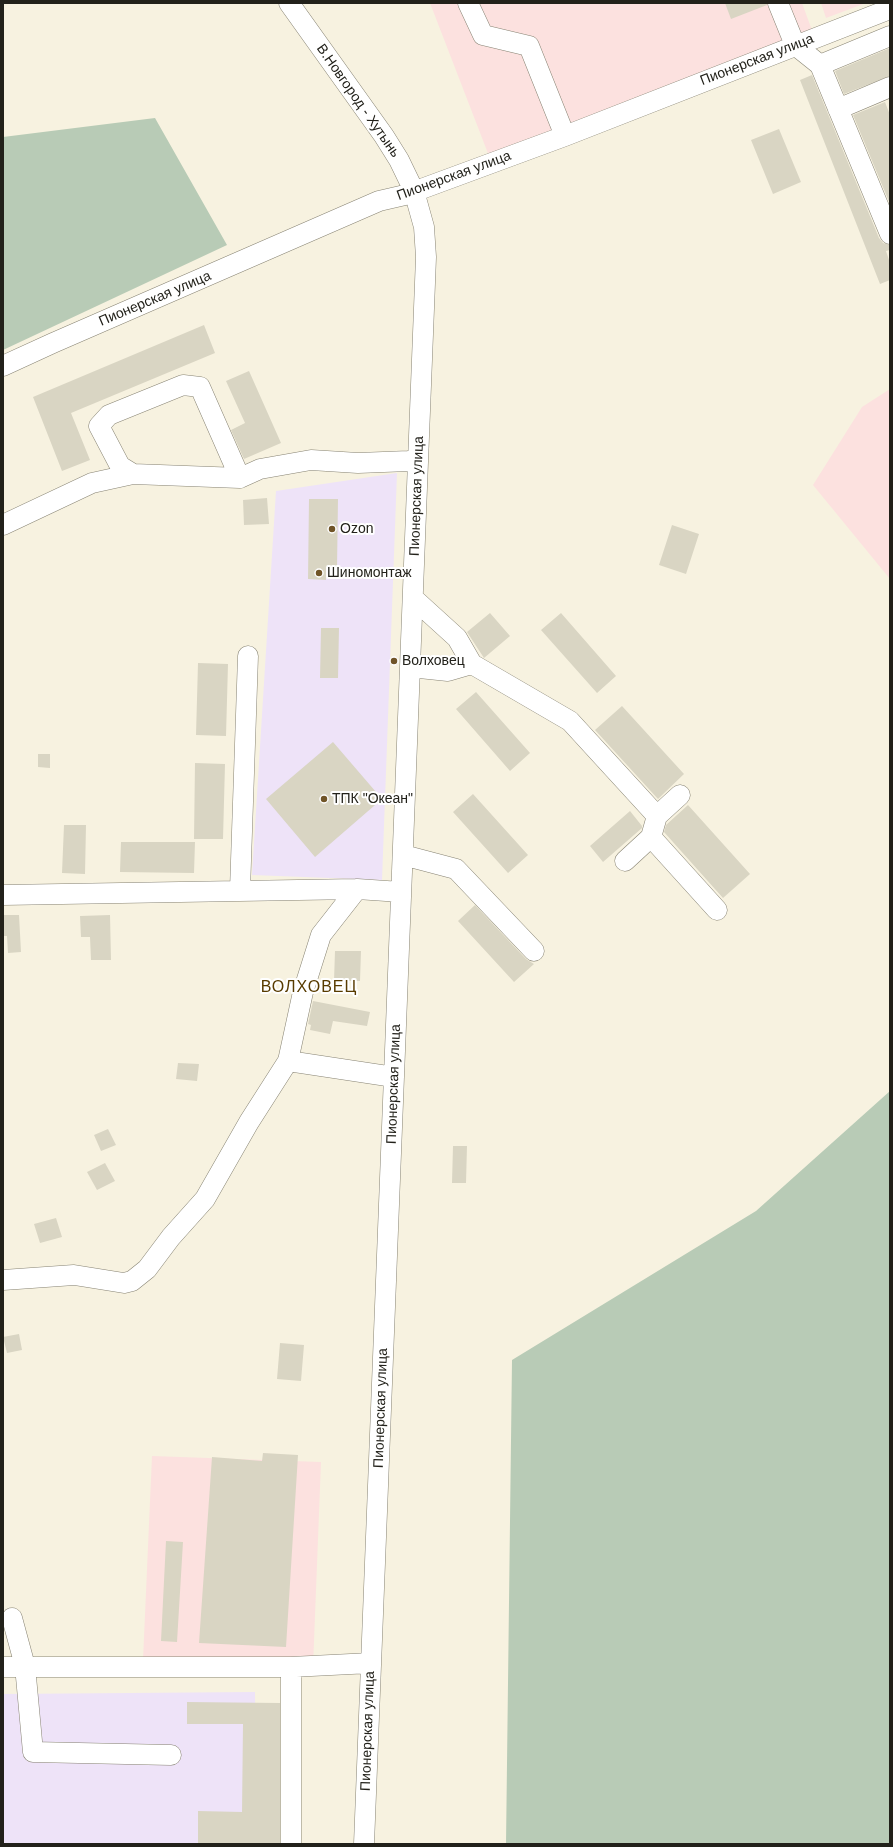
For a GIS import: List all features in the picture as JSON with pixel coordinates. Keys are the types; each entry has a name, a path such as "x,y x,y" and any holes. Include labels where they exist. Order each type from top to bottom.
{"street":[{"name":"В.Новгород - Хутынь","path":"289,3 384,136 399,160 414,191 424,227 426,258 423,324"},
{"path":"468,3 483,35 529,46 565,136"},
{"path":"778,3 795,45 820,65 890,234"},
{"name":"Пионерская улица","path":"3,366 380,201 405,195 565,136 890,9"},
{"path":"820,65 890,36"},
{"path":"838,109 889,90"},
{"name":"Пионерская улица","path":"364,1844 423,324"},
{"path":"133,474 120,466 99,426 109,415 183,385 200,387 240,478"},
{"path":"3,525 92,483 133,474 240,478 260,469 311,460 358,463 409,461 418,459"},
{"path":"413,598 457,638 472,664 570,721 657,816"},
{"path":"240,890 248,656"},
{"path":"410,667 448,671 472,664"},
{"path":"625,861 651,837 657,816 680,796"},
{"path":"651,837 716,910"},
{"path":"403,855 456,869 534,951"},
{"path":"3,1280 74,1275 124,1283 140,1276 171,1237 206,1199 249,1122 288,1061 303,992 321,935 358,889"},
{"path":"3,895 358,889 401,892"},
{"path":"288,1061 394,1077"},
{"path":"12,1618 25,1666 33,1752 171,1755"},
{"path":"3,1667 291,1667 371,1663"},
{"path":"291,1667 291,1844"}],"shaded area":[{"path":"430,3 802,3 813,33 489,156"},
{"path":"821,3 866,3 826,18"},
{"path":"890,389 890,579 813,485 862,407"},
{"path":"397,473 382,880 252,875 276,491"},
{"path":"152,1456 321,1462 313,1667 143,1660"},
{"path":"255,1692 256,1844 3,1844 3,1694"}],"green space":[{"path":"155,118 227,245 3,350 3,137"},
{"path":"890,1091 890,1844 506,1844 512,1360 756,1211"}],"building":[{"path":"725,3 767,3 767,5 731,19"},
{"path":"890,48 890,76 844,94 835,71"},
{"path":"812,75 879,238 883,243 890,245 890,250 886,251 890,263 890,280 880,284 800,80"},
{"path":"885,102 890,115 890,204 853,115"},
{"path":"779,129 801,182 773,194 751,140"},
{"path":"204,325 215,353 71,413 90,460 62,471 33,397"},
{"path":"249,371 281,443 244,459 231,430 245,423 226,381"},
{"path":"267,498 269,524 244,525 243,500"},
{"path":"309,499 338,499 337,568 326,567 326,580 308,579"},
{"path":"672,525 699,534 686,574 659,565"},
{"path":"490,613 510,636 484,658 467,632"},
{"path":"561,613 616,676 597,693 541,630"},
{"path":"321,628 339,628 338,678 320,678"},
{"path":"198,663 228,664 226,736 196,735"},
{"path":"476,692 530,753 510,771 456,709"},
{"path":"622,706 684,774 658,799 595,730"},
{"name":"ТПК \"Океан\"","path":"333,742 382,799 315,857 266,799"},
{"path":"38,754 50,754 50,768 38,767"},
{"path":"195,763 225,764 223,839 194,839"},
{"path":"473,794 528,855 508,873 453,812"},
{"path":"688,805 750,874 723,898 664,832 666,825"},
{"path":"630,811 642,828 603,862 590,846"},
{"path":"64,825 86,825 85,874 62,873"},
{"path":"121,842 195,842 194,873 120,872"},
{"path":"475,905 526,959 534,964 514,982 458,921"},
{"path":"3,915 19,915 21,952 8,953 7,936 3,936"},
{"path":"110,915 111,960 91,960 90,937 81,937 80,916"},
{"path":"335,951 361,951 360,981 334,981"},
{"path":"313,1001 370,1012 367,1026 333,1021 330,1034 310,1030 311,1025 308,1024"},
{"path":"178,1063 199,1064 197,1081 176,1079"},
{"path":"108,1129 116,1145 101,1151 94,1135"},
{"path":"453,1146 467,1146 466,1183 452,1183"},
{"path":"105,1163 115,1181 97,1190 87,1172"},
{"path":"56,1218 62,1237 40,1243 34,1224"},
{"path":"19,1334 22,1350 7,1353 3,1337"},
{"path":"280,1343 304,1345 301,1381 277,1379"},
{"path":"263,1453 298,1455 286,1647 199,1643 212,1457 262,1461"},
{"path":"166,1541 183,1542 177,1642 161,1641"},
{"path":"187,1702 280,1703 280,1844 198,1844 198,1811 242,1812 243,1724 187,1724"}],"place":[{"name":"Ozon","path":"332,529"},
{"name":"Шиномонтаж","path":"319,573"},
{"name":"Волховец","path":"394,661"},
{"name":"ТПК \"Океан\"","path":"324,799"}],"district":[{"name":"ВОЛХОВЕЦ","path":"309,988"}]}
